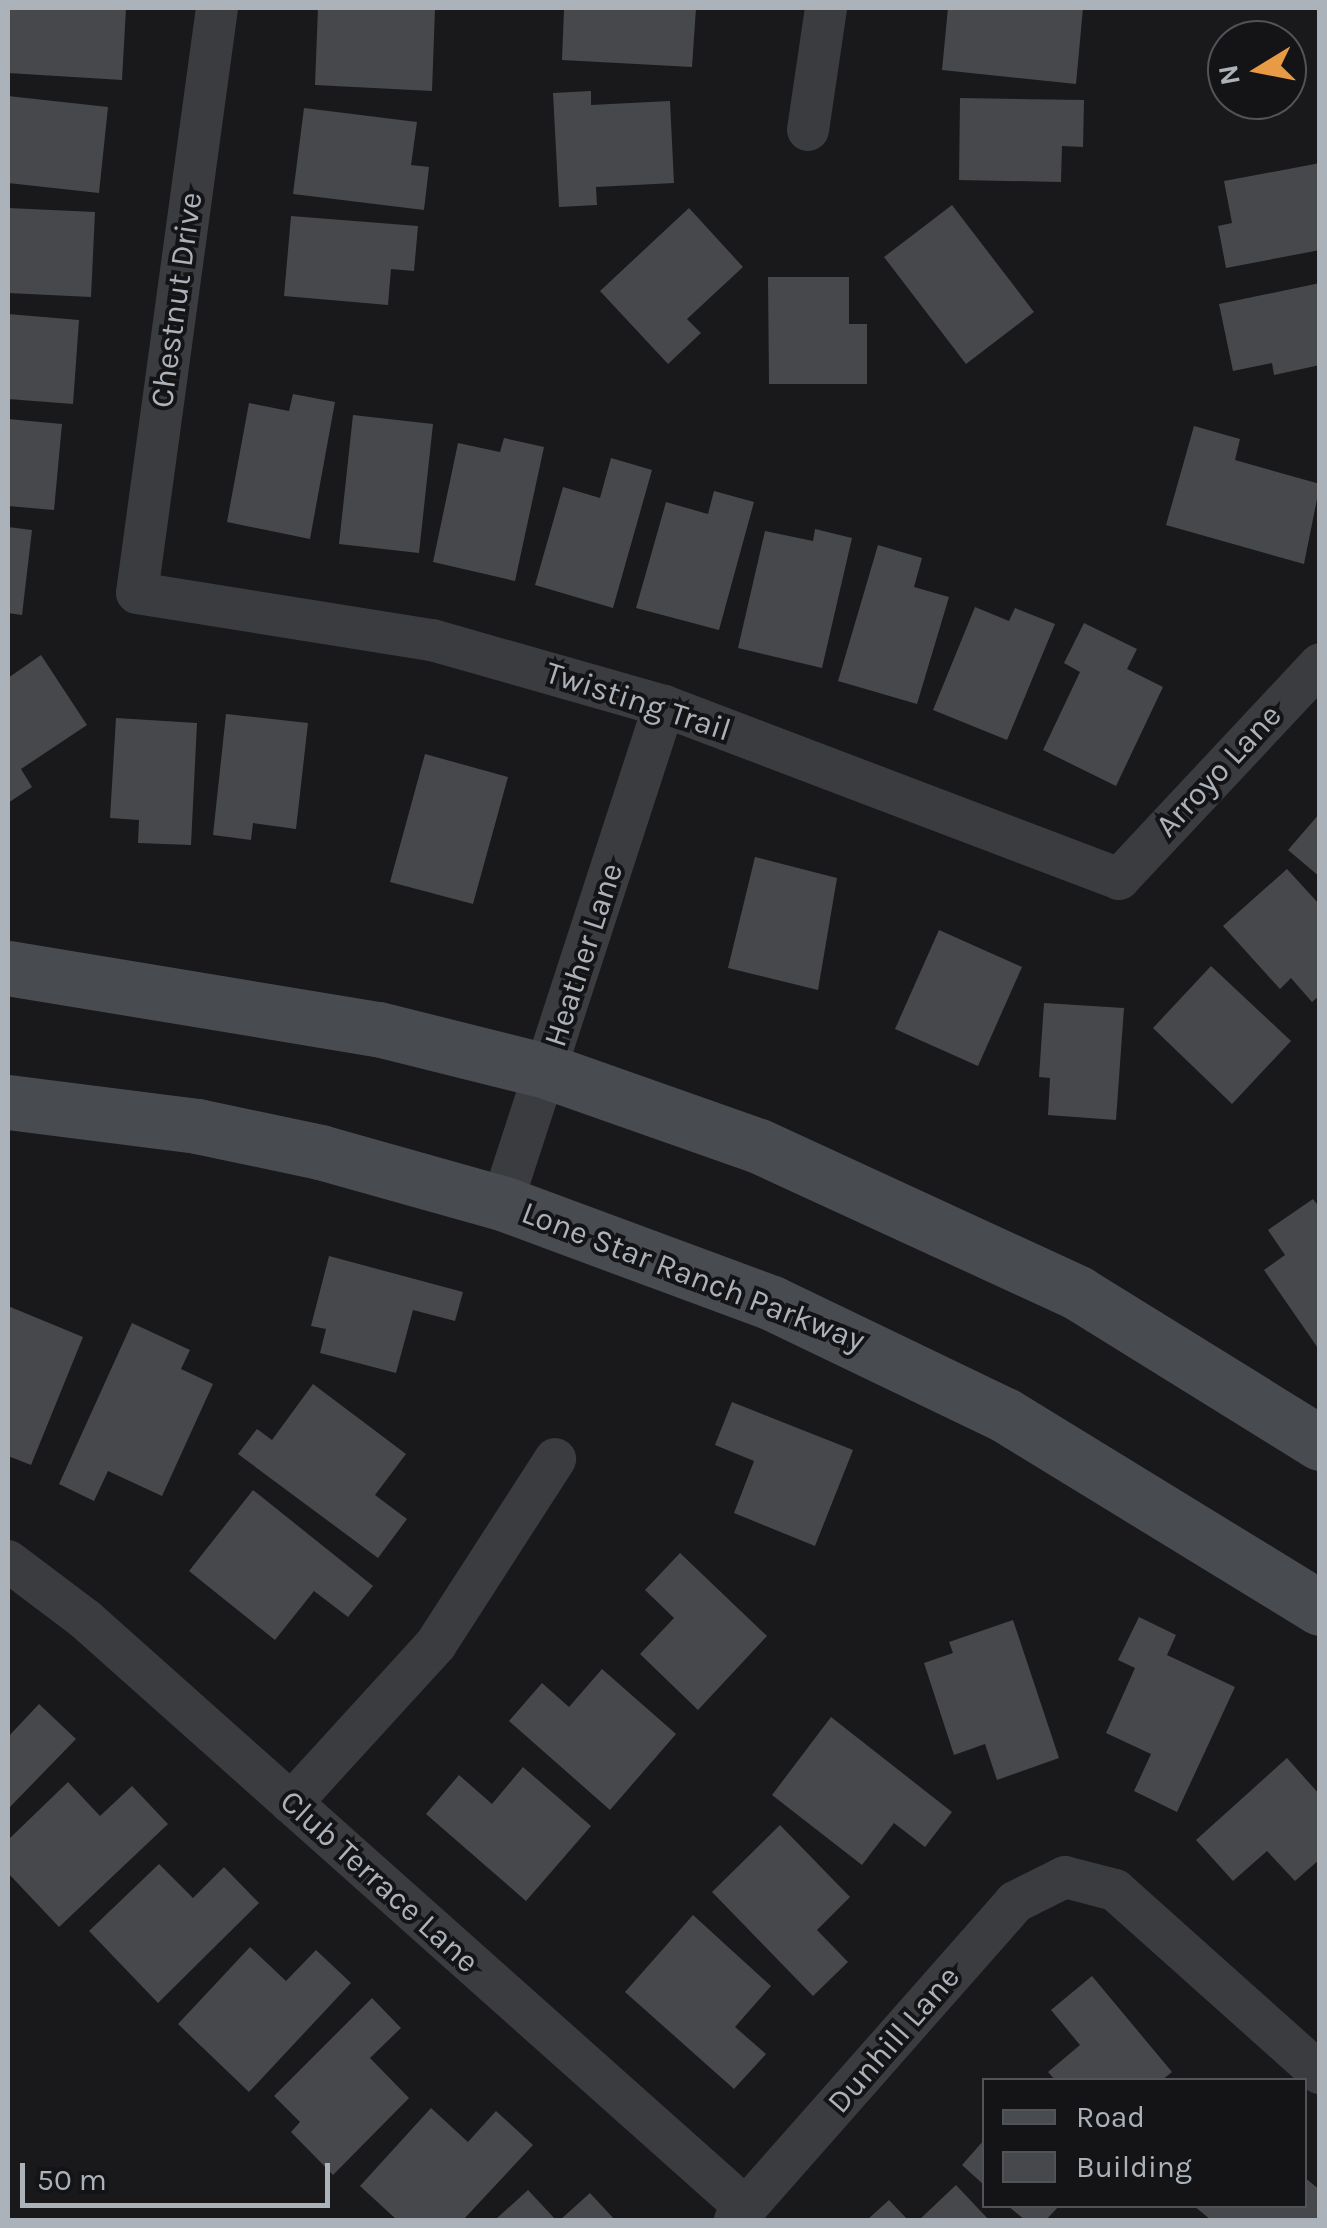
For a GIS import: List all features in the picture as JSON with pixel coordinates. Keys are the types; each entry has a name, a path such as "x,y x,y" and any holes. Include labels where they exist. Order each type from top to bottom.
{"main road":[{"path":"8,968 228,999 546,1071 759,1146 982,1243 1320,1443"},
{"name":"Lone Star Ranch Parkway","path":"8,1102 197,1126 502,1204 888,1354 1133,1488 1320,1608"}],"street":[{"name":"Chestnut Drive","path":"137,593 216,8"},
{"path":"808,130 826,8"},
{"name":"Twisting Trail","path":"137,593 432,640 664,706 1120,879"},
{"name":"Arroyo Lane","path":"1120,879 1320,664"},
{"name":"Heather Lane","path":"502,1204 664,706"},
{"path":"291,1803 436,1644 554,1459"},
{"name":"Club Terrace Lane","path":"8,1561 85,1620 291,1803 740,2214"},
{"name":"Dunhill Lane","path":"740,2214 1016,1902 1065,1877 1115,1890 1320,2074"}],"building":[{"path":"8,8 126,8 122,80 8,73"},
{"path":"318,8 435,8 432,91 315,85"},
{"path":"696,8 692,67 562,60 564,10"},
{"path":"948,8 1083,8 1076,84 942,70"},
{"path":"591,91 591,105 670,101 674,183 596,187 597,205 559,207 553,93"},
{"path":"8,96 108,107 99,193 8,183"},
{"path":"960,98 1084,100 1083,147 1062,146 1061,182 959,180"},
{"path":"304,108 417,122 411,165 429,167 424,210 293,194"},
{"path":"1320,163 1320,250 1226,268 1218,226 1232,223 1224,181"},
{"path":"952,205 1034,312 966,364 884,257"},
{"path":"8,208 95,212 91,297 8,293"},
{"path":"689,208 743,267 687,319 701,333 668,364 600,291"},
{"path":"291,216 418,226 414,271 391,269 388,305 284,296"},
{"path":"768,277 849,277 849,324 867,324 867,384 769,384"},
{"path":"1320,283 1320,365 1274,375 1272,363 1233,371 1219,304"},
{"path":"8,314 79,320 73,404 8,399"},
{"path":"293,394 335,402 310,539 227,522 249,403 289,411"},
{"path":"353,415 433,424 419,553 339,544"},
{"path":"8,419 62,424 54,510 8,506"},
{"path":"1194,426 1240,439 1235,460 1320,484 1304,564 1166,525"},
{"path":"504,438 544,447 515,581 433,562 458,443 500,452"},
{"path":"611,458 652,470 613,608 535,585 563,487 600,498"},
{"path":"714,491 754,502 719,630 636,608 666,502 708,514"},
{"path":"8,527 32,530 22,615 8,613"},
{"path":"815,529 852,538 822,668 738,648 765,531 813,541"},
{"path":"878,545 922,558 914,587 949,597 917,704 838,681"},
{"path":"975,607 1009,621 1015,608 1055,624 1007,740 933,710"},
{"path":"1084,623 1137,649 1127,669 1163,687 1116,786 1043,750 1080,672 1064,663"},
{"path":"41,655 87,725 21,769 32,787 8,803 8,678"},
{"path":"226,714 308,723 296,829 253,823 251,840 213,835"},
{"path":"116,718 197,723 191,845 138,843 139,820 110,818"},
{"path":"425,754 508,777 473,904 390,882"},
{"path":"1320,813 1320,877 1288,850"},
{"path":"755,857 837,878 818,990 728,968"},
{"path":"1287,869 1320,905 1320,995 1312,1002 1291,978 1280,989 1223,926"},
{"path":"939,930 1022,967 978,1066 895,1029"},
{"path":"1211,966 1291,1041 1232,1104 1153,1028"},
{"path":"1044,1003 1124,1008 1116,1120 1048,1115 1050,1078 1039,1077"},
{"path":"1313,1199 1320,1208 1320,1351 1264,1270 1285,1255 1268,1230"},
{"path":"329,1256 463,1292 455,1321 413,1310 396,1373 320,1353 326,1329 311,1326"},
{"path":"8,1306 83,1337 31,1465 8,1456"},
{"path":"132,1323 190,1350 181,1369 213,1384 162,1496 108,1471 94,1501 59,1484"},
{"path":"313,1384 406,1454 375,1495 407,1519 378,1558 238,1454 257,1429 272,1440"},
{"path":"732,1402 853,1450 815,1546 734,1513 754,1461 715,1445"},
{"path":"253,1490 373,1586 348,1617 314,1591 275,1640 189,1571"},
{"path":"680,1553 767,1636 698,1710 640,1654 674,1618 645,1590"},
{"path":"1139,1617 1176,1635 1167,1655 1235,1687 1177,1812 1134,1791 1151,1754 1106,1733 1135,1668 1118,1660"},
{"path":"1013,1620 1059,1758 997,1780 985,1744 954,1755 924,1663 953,1653 949,1642"},
{"path":"602,1669 676,1734 610,1810 509,1721 542,1683 569,1707"},
{"path":"39,1704 76,1739 8,1809 8,1737"},
{"path":"831,1717 952,1812 925,1847 894,1823 862,1865 772,1795"},
{"path":"1287,1758 1320,1795 1320,1859 1295,1881 1267,1851 1233,1881 1196,1840"},
{"path":"523,1767 591,1826 526,1901 426,1814 459,1775 492,1804"},
{"path":"68,1782 100,1816 132,1786 168,1824 59,1927 8,1873 8,1840"},
{"path":"780,1825 850,1897 817,1930 848,1962 813,1996 712,1892"},
{"path":"159,1864 193,1898 224,1867 259,1903 158,2003 89,1931"},
{"path":"693,1915 771,1986 735,2027 766,2054 734,2089 625,1992"},
{"path":"250,1947 286,1981 316,1950 351,1983 249,2092 178,2024"},
{"path":"1092,1976 1172,2072 1164,2078 1053,2078 1048,2072 1080,2045 1051,2010"},
{"path":"372,1998 401,2028 370,2058 409,2098 333,2175 291,2132 300,2122 274,2096"},
{"path":"431,2108 468,2142 496,2111 533,2145 463,2220 397,2220 360,2186"},
{"path":"982,2142 982,2183 962,2165"},
{"path":"1307,2179 1320,2190 1320,2220 1211,2220 1196,2208 1307,2208"},
{"path":"956,2185 989,2220 919,2220"},
{"path":"528,2190 556,2220 495,2220"},
{"path":"590,2193 615,2220 560,2220"},
{"path":"889,2200 908,2220 867,2220"},
{"path":"1010,2208 1057,2208 1046,2220 1025,2220"}]}
